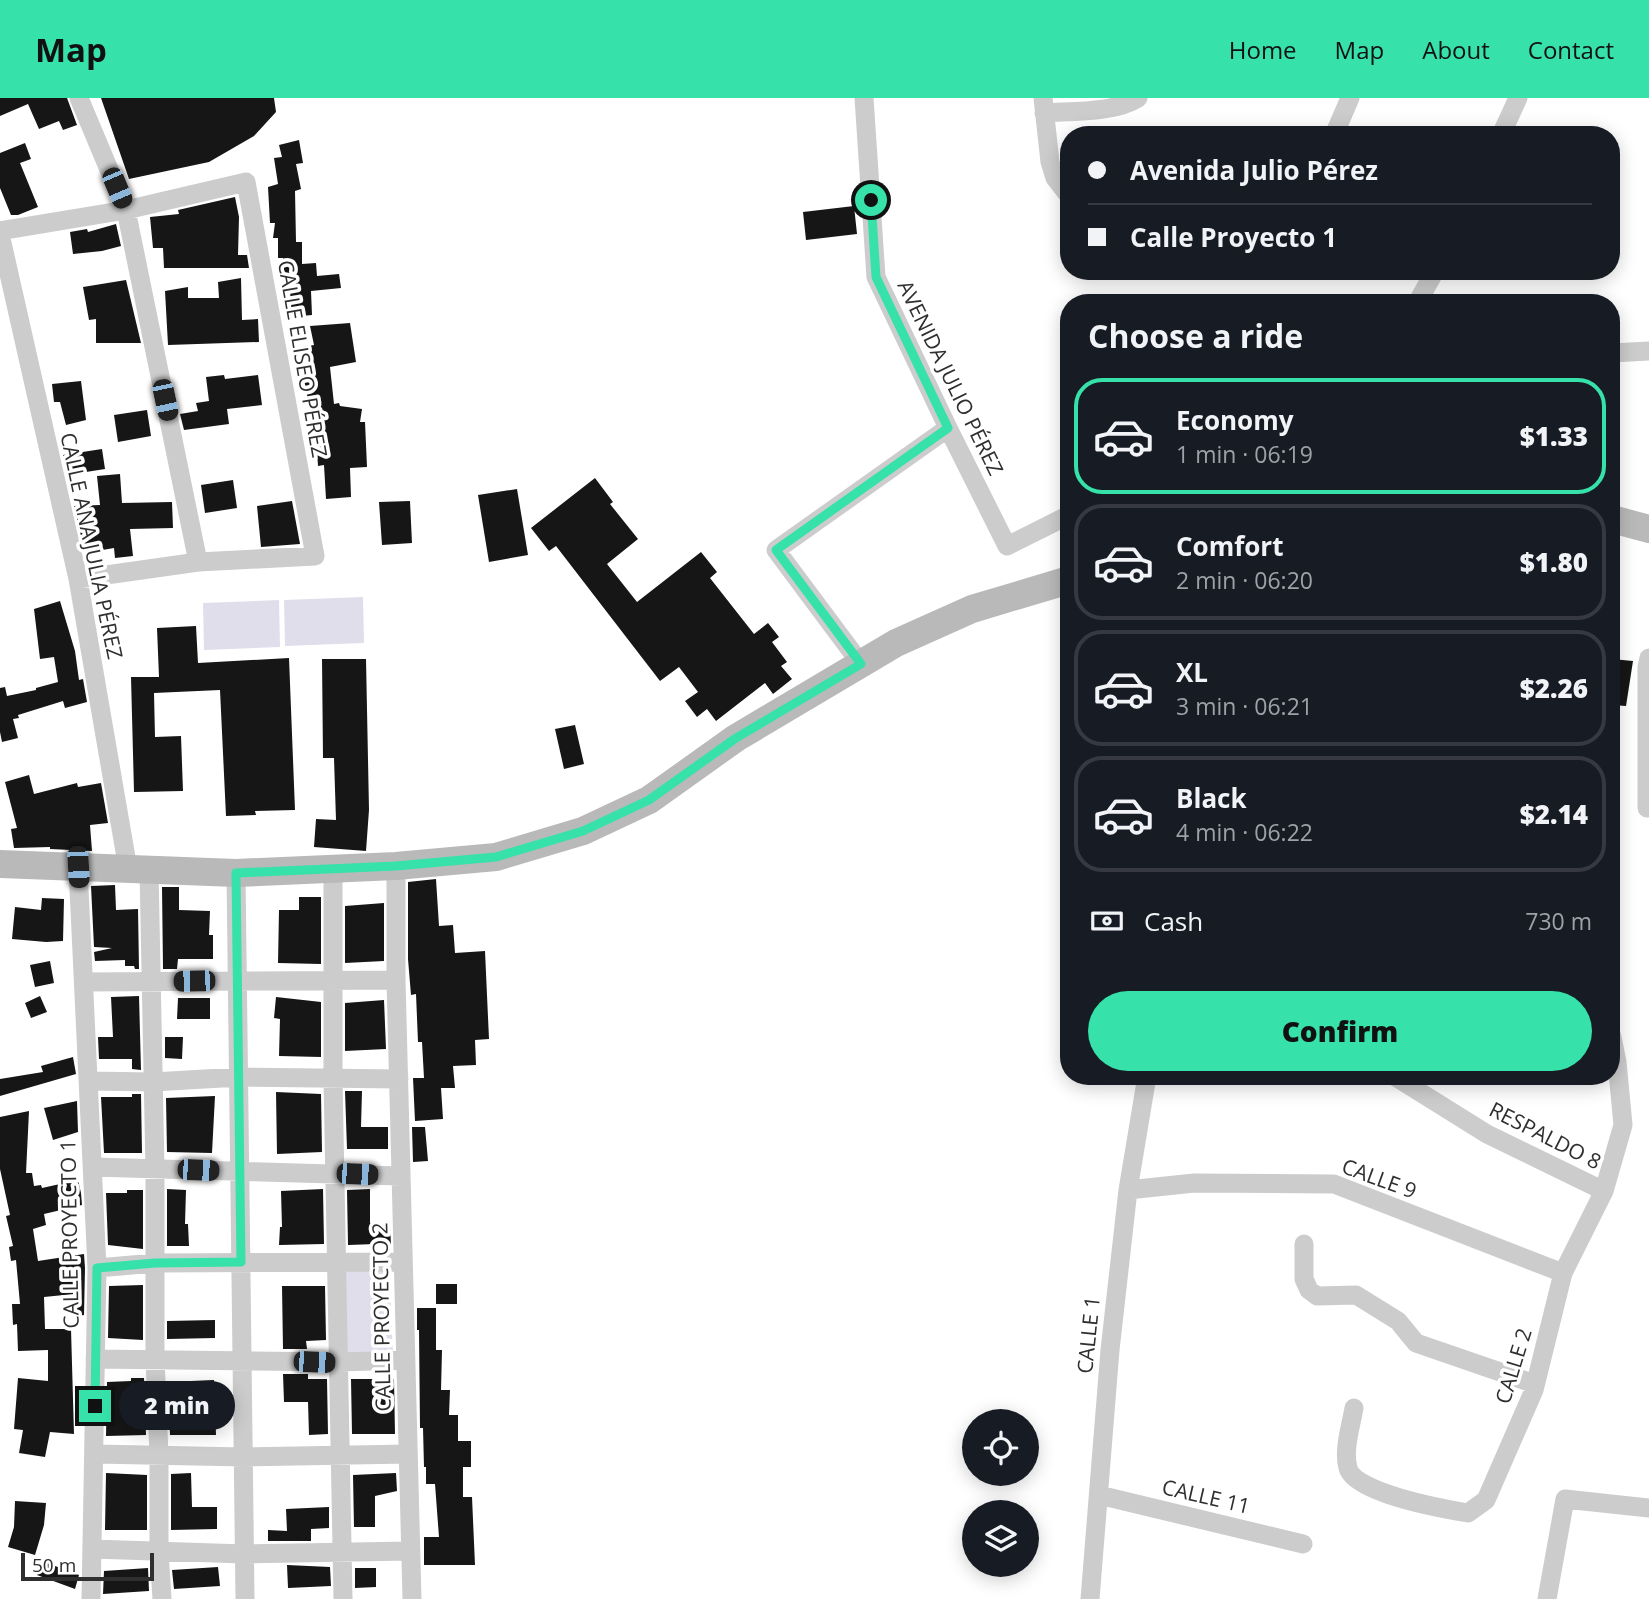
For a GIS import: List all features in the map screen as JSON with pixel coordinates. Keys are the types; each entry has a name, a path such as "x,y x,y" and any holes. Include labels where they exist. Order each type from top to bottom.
{"street":[{"path":"79,98 126,210 198,562"},
{"name":"AVENIDA JULIO PÉREZ","path":"864,98 876,277 1007,546 1060,520"},
{"path":"1060,184 1050,162 1044,105 1102,109 1138,98"},
{"path":"1338,126 1350,98"},
{"path":"1505,126 1518,98"},
{"name":"CALLE ELISEO PÉREZ","path":"0,233 126,210 246,182 315,556 198,562 78,579"},
{"name":"CALLE ANA JULIA PÉREZ","path":"0,233 78,579 138,870 150,982 155,1169 155,1358 162,1599"},
{"path":"1620,353 1649,351"},
{"path":"861,664 776,550 948,428"},
{"path":"1620,521 1649,529"},
{"path":"1,861 236,873 396,866 496,857 583,831 649,800 736,738 897,643 972,609 1060,583"},
{"path":"1647,808 1649,658"},
{"name":"CALLE PROYECTO 2","path":"396,866 398,1079 412,1599"},
{"name":"CALLE PROYECTO 1","path":"78,867 97,1268 91,1599"},
{"path":"333,869 333,1079 342,1599"},
{"path":"236,873 245,1599"},
{"path":"84,982 396,980"},
{"path":"89,1081 153,1082 239,1077 398,1079"},
{"name":"CALLE 1","path":"1090,1599 1110,1350 1128,1190 1146,1085"},
{"name":"RESPALDO 8","path":"1408,1085 1487,1134 1604,1191"},
{"name":"CALLE 2","path":"1354,1408 1347,1452 1348,1469 1354,1479 1415,1502 1468,1513 1486,1500 1535,1384 1563,1273 1604,1191 1623,1125 1617,1085"},
{"path":"93,1167 401,1176"},
{"name":"CALLE 9","path":"1128,1190 1194,1183 1334,1184 1563,1273"},
{"path":"1304,1244 1304,1279 1309,1290 1317,1296 1356,1295 1398,1321 1416,1343 1535,1384"},
{"path":"97,1268 155,1263 403,1262"},
{"path":"95,1359 339,1362 405,1360"},
{"path":"95,1454 244,1457 408,1454"},
{"name":"CALLE 11","path":"1099,1495 1303,1544"},
{"path":"1547,1599 1565,1499 1649,1508"},
{"path":"92,1549 245,1554 410,1550"}],"shaded area":[{"path":"363,597 364,643 285,646 284,600"},
{"path":"279,600 280,647 204,650 203,603"},
{"path":"389,1268 393,1354 343,1357 341,1271"}],"building":[{"path":"0,98 67,98 77,125 63,130 59,121 39,129 28,104 0,116"},
{"path":"101,98 274,98 276,112 254,136 209,162 129,179"},
{"path":"299,140 303,163 296,164 301,189 295,191 296,242 302,242 302,264 316,263 317,276 339,274 341,288 311,291 312,315 292,317 290,291 285,291 283,258 278,258 278,238 273,238 275,223 270,223 268,187 278,184 274,158 282,157 279,145"},
{"path":"25,143 31,159 20,163 38,207 11,215 0,188 0,153"},
{"path":"235,197 239,217 238,255 247,255 249,268 164,268 163,248 153,248 150,217 179,214 178,210"},
{"path":"854,206 857,234 806,240 803,212"},
{"path":"116,224 121,246 73,254 70,232 87,229 88,232"},
{"path":"241,278 242,320 258,319 259,342 168,345 165,291 188,287 188,298 219,298 218,282"},
{"path":"126,280 141,343 96,343 96,319 89,320 83,287"},
{"path":"350,323 356,362 330,367 334,404 362,409 360,422 365,422 367,467 350,468 351,497 326,499 324,465 318,466 315,420 312,421 298,348 314,345 310,326"},
{"path":"224,375 225,379 258,375 262,405 227,409 229,424 184,430 180,414 198,411 196,403 209,401 206,377"},
{"path":"81,381 86,420 66,425 60,402 54,402 52,384"},
{"path":"147,410 151,436 118,442 114,415"},
{"path":"102,449 105,469 67,475 63,455"},
{"path":"120,474 122,503 172,502 173,528 130,529 133,556 115,558 114,548 85,553 74,506 100,505 97,476"},
{"path":"595,478 613,502 610,504 638,539 607,564 637,602 701,552 717,572 710,578 754,634 768,623 779,637 772,642 787,662 781,666 792,679 773,694 765,683 716,721 707,709 697,717 685,701 698,692 679,667 660,681 556,546 549,551 531,528"},
{"path":"233,480 237,508 205,513 201,485"},
{"path":"517,489 528,555 489,562 478,495"},
{"path":"292,501 300,544 261,547 257,506"},
{"path":"410,501 412,543 382,545 379,502"},
{"path":"60,601 87,702 65,708 63,701 18,715 19,718 13,719 18,738 2,742 0,688 5,687 7,696 58,682 54,657 40,659 34,609"},
{"path":"196,626 198,663 289,658 295,810 255,811 256,815 226,816 220,690 154,693 155,737 181,736 183,791 134,792 131,677 159,677 157,628"},
{"path":"322,659 366,659 369,810 366,851 314,847 316,819 336,820 334,758 323,758"},
{"path":"1620,660 1633,661 1626,706 1620,706"},
{"path":"575,725 584,764 564,769 555,729"},
{"path":"29,775 34,794 77,783 78,787 101,783 108,823 90,825 92,851 50,847 14,848 11,829 17,828 5,782"},
{"path":"436,879 439,926 453,925 455,953 485,951 489,1039 475,1040 476,1065 453,1066 455,1088 441,1088 443,1119 415,1121 413,1078 424,1078 422,1042 418,1042 416,994 411,995 408,959 408,882"},
{"path":"115,885 116,910 138,909 139,969 125,966 125,960 95,961 94,952 112,948 94,947 91,886"},
{"path":"162,887 179,887 179,910 210,911 209,935 213,935 213,959 178,959 177,969 163,969"},
{"path":"299,897 321,897 321,964 278,963 279,910 299,910"},
{"path":"42,898 64,899 63,941 12,939 15,907 41,910"},
{"path":"384,903 384,961 345,963 345,906"},
{"path":"50,961 54,983 35,987 30,965"},
{"path":"40,996 47,1012 31,1018 25,1003"},
{"path":"139,996 141,1070 132,1069 132,1059 99,1059 98,1037 113,1037 111,997"},
{"path":"276,997 321,1002 321,1057 279,1056 280,1019 274,1018"},
{"path":"178,998 210,998 210,1019 177,1019"},
{"path":"384,1000 386,1049 345,1051 345,1003"},
{"path":"165,1037 183,1037 182,1059 165,1058"},
{"path":"73,1057 76,1074 0,1096 0,1079 43,1072 41,1066"},
{"path":"345,1091 362,1091 361,1127 388,1127 388,1149 347,1149"},
{"path":"276,1092 321,1094 322,1152 277,1154"},
{"path":"132,1094 141,1094 142,1153 104,1153 101,1097 132,1097"},
{"path":"215,1096 212,1153 167,1152 166,1098"},
{"path":"77,1101 78,1132 53,1140 44,1108"},
{"path":"29,1111 26,1173 32,1173 34,1186 41,1185 42,1188 78,1180 82,1205 44,1214 46,1225 33,1229 38,1261 84,1254 85,1268 84,1315 78,1316 74,1294 44,1297 45,1329 71,1329 74,1434 50,1432 45,1457 19,1453 23,1430 14,1429 18,1378 48,1381 48,1350 18,1351 17,1324 13,1325 12,1304 20,1304 16,1260 11,1261 9,1247 13,1246 6,1216 10,1215 0,1169 0,1117"},
{"path":"412,1127 425,1127 428,1161 413,1162"},
{"path":"167,1189 186,1190 185,1224 188,1224 189,1246 167,1246"},
{"path":"323,1189 324,1244 279,1245 282,1227 281,1191"},
{"path":"370,1189 370,1223 390,1223 391,1246 348,1245 347,1190"},
{"path":"127,1190 143,1190 143,1249 108,1245 106,1193 127,1193"},
{"path":"436,1284 457,1284 457,1304 436,1304"},
{"path":"143,1285 143,1340 108,1338 109,1286"},
{"path":"282,1286 325,1286 326,1340 306,1341 307,1349 283,1349"},
{"path":"417,1308 436,1308 436,1350 442,1350 441,1390 450,1390 449,1415 458,1415 458,1441 471,1441 471,1467 463,1467 463,1497 472,1497 475,1565 424,1565 424,1537 439,1537 435,1484 426,1484 423,1428 420,1428"},
{"path":"215,1320 215,1338 167,1339 167,1321"},
{"path":"283,1374 308,1374 308,1379 327,1379 328,1434 309,1435 308,1402 284,1402"},
{"path":"131,1378 144,1378 146,1435 106,1436 107,1382 131,1381"},
{"path":"351,1379 394,1379 395,1434 352,1434"},
{"path":"214,1380 216,1435 170,1435 168,1382"},
{"path":"106,1473 147,1475 147,1530 105,1530"},
{"path":"191,1473 192,1507 217,1507 217,1529 171,1530 171,1474"},
{"path":"396,1473 397,1491 375,1496 375,1527 354,1527 353,1475"},
{"path":"15,1501 46,1503 44,1525 35,1555 8,1547 14,1527"},
{"path":"329,1507 329,1528 311,1529 311,1541 268,1541 268,1530 287,1531 286,1509"},
{"path":"42,1561 79,1575 75,1589 37,1575"},
{"path":"287,1565 330,1567 331,1586 288,1588"},
{"path":"218,1567 220,1586 174,1589 172,1570"},
{"path":"148,1568 149,1591 103,1594 104,1571"},
{"path":"355,1568 376,1568 376,1587 355,1588"}],"route":[{"path":"95,1406 97,1268 155,1263 241,1262 236,873 396,866 496,857 583,831 649,800 736,738 861,664 776,550 948,428 876,277 871,200"}]}
